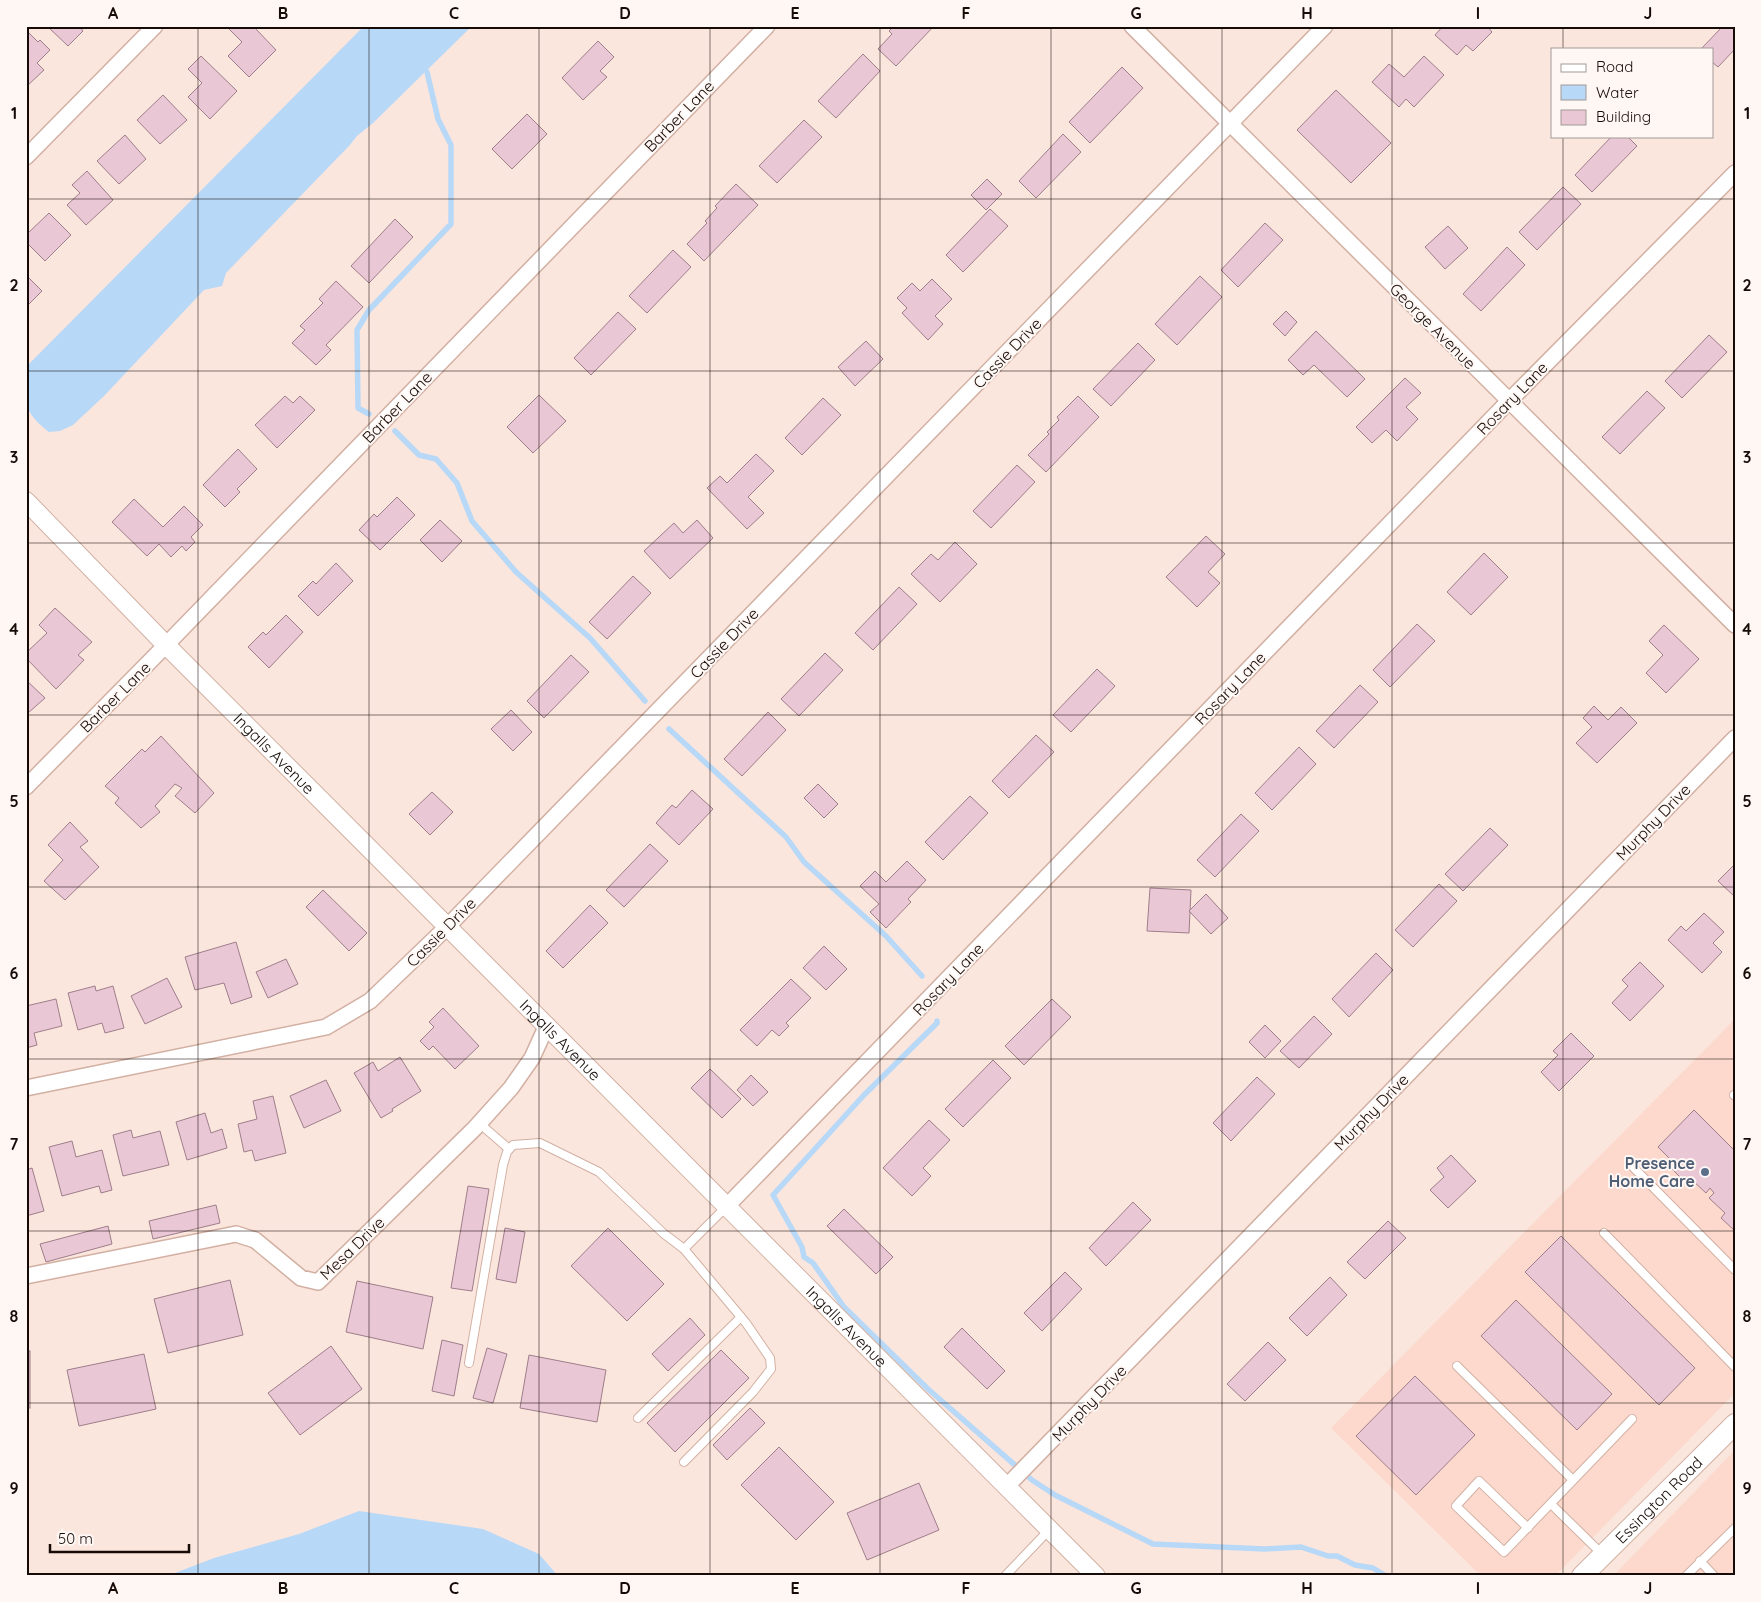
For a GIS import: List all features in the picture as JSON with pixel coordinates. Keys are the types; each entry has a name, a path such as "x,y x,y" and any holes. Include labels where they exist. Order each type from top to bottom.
{"main road":[{"name":"Essington Road","path":"1582,1576 1735,1424"}],"street":[{"path":"26,158 155,26"},
{"name":"Barber Lane","path":"26,787 767,26"},
{"name":"George Avenue","path":"1132,26 1735,625"},
{"name":"Cassie Drive","path":"26,1088 326,1027 370,1002 447,927 1325,26"},
{"name":"Rosary Lane","path":"727,1206 1509,401 1735,172"},
{"name":"Ingalls Avenue","path":"26,501 166,645 1094,1575"},
{"name":"Murphy Drive","path":"1007,1486 1735,738"},
{"name":"Mesa Drive","path":"26,1276 236,1234 255,1240 301,1278 318,1282 479,1123 511,1088 532,1058 547,1025"}],"lane":[{"path":"479,1123 509,1149"},
{"path":"469,1363 503,1165 512,1145 540,1143 599,1172 663,1233 684,1249 741,1317 770,1358 771,1369 753,1392 684,1462"},
{"path":"1631,1165 1735,1270"},
{"path":"684,1249 727,1206"},
{"path":"1604,1233 1735,1367"},
{"path":"638,1418 741,1317"},
{"path":"1457,1366 1573,1480"},
{"path":"1528,1528 1479,1481 1456,1506 1504,1552 1528,1528 1632,1419"},
{"path":"1551,1504 1603,1555"},
{"path":"1686,1576 1735,1528"},
{"path":"1005,1576 1050,1529"},
{"path":"1700,1561 1714,1576"}],"shaded area":[{"path":"1735,1019 1735,1393 1555,1576 1481,1576 1331,1428"},
{"path":"1735,1450 1735,1576 1613,1576"}],"water":[{"path":"364,26 472,26 373,123 357,136 226,273 222,286 204,290 104,396 73,425 60,431 49,432 29,411 26,397 26,367"},
{"path":"359,1511 483,1529 539,1554 558,1576 167,1576 214,1558 299,1534"}],"building":[{"path":"47,26 79,26 83,31 68,46"},
{"path":"253,26 276,50 249,77 228,56 242,42 227,27"},
{"path":"894,26 934,26 896,66 878,49 892,34 889,31"},
{"path":"1443,26 1487,26 1492,32 1473,51 1466,45 1457,55 1435,35"},
{"path":"1723,26 1735,26 1735,49 1718,67 1714,64 1714,48 1702,48"},
{"path":"29,33 50,50 37,63 44,70 26,87 26,36"},
{"path":"598,41 614,57 600,71 607,77 583,100 562,78"},
{"path":"863,54 880,71 836,118 818,101"},
{"path":"201,56 237,91 210,119 188,97 202,83 188,69"},
{"path":"1424,56 1444,75 1414,107 1406,99 1399,107 1372,82 1389,64 1404,77"},
{"path":"1122,67 1143,88 1090,143 1069,122"},
{"path":"1336,90 1391,143 1351,183 1297,130"},
{"path":"163,95 187,120 160,144 137,120"},
{"path":"527,114 547,134 512,169 492,149"},
{"path":"804,120 822,137 777,183 759,166"},
{"path":"1063,134 1081,152 1036,198 1019,181"},
{"path":"125,135 146,159 119,184 97,161"},
{"path":"1610,138 1629,138 1637,146 1592,192 1575,175"},
{"path":"87,171 113,200 86,225 67,205 80,193 72,185"},
{"path":"987,179 1002,194 986,210 971,195"},
{"path":"736,184 758,205 704,261 687,244 707,223 705,221 717,208 715,206"},
{"path":"1563,187 1581,204 1537,250 1519,232"},
{"path":"990,209 1008,226 963,272 946,255"},
{"path":"49,213 71,235 45,261 26,242 26,235"},
{"path":"395,219 413,237 369,283 351,266"},
{"path":"1265,223 1283,240 1238,287 1221,270"},
{"path":"1448,226 1468,248 1445,269 1425,247"},
{"path":"1507,247 1525,265 1481,311 1463,294"},
{"path":"673,250 691,267 647,313 629,296"},
{"path":"26,275 42,291 26,307"},
{"path":"1200,276 1222,297 1177,345 1155,324"},
{"path":"932,279 952,299 935,316 943,324 928,340 902,313 907,308 897,298 912,283 920,291"},
{"path":"336,281 363,307 326,345 331,350 316,365 292,343 305,330 300,326 323,303 319,299"},
{"path":"1286,311 1297,322 1285,336 1273,324"},
{"path":"618,312 636,329 591,375 574,358"},
{"path":"1316,331 1365,379 1347,397 1314,365 1303,375 1288,360"},
{"path":"1709,335 1727,352 1682,398 1665,381"},
{"path":"866,341 883,359 855,386 838,367"},
{"path":"1138,343 1155,360 1111,406 1093,389"},
{"path":"1405,378 1421,393 1406,407 1418,419 1397,441 1386,430 1372,443 1356,427"},
{"path":"1647,391 1665,408 1620,454 1602,437"},
{"path":"539,395 566,421 533,453 507,427"},
{"path":"285,396 293,403 300,396 315,410 277,448 255,425"},
{"path":"1078,396 1099,417 1046,472 1028,455 1049,434 1047,432 1059,420 1057,417"},
{"path":"823,398 841,415 802,455 785,438"},
{"path":"238,449 257,469 237,489 240,492 225,507 203,485"},
{"path":"756,454 774,471 748,497 764,513 747,529 707,488 720,476 727,483"},
{"path":"1017,465 1035,482 991,528 973,511"},
{"path":"397,497 415,515 380,550 359,530 374,514 377,517"},
{"path":"134,499 163,527 184,506 203,525 191,537 195,542 186,551 182,546 171,557 159,544 147,556 112,522"},
{"path":"440,520 462,541 442,562 420,540"},
{"path":"697,520 713,538 670,579 644,551 674,523 683,533"},
{"path":"1206,536 1225,554 1208,572 1220,583 1197,607 1166,577"},
{"path":"955,542 977,564 940,602 911,574 931,554 938,560"},
{"path":"1484,553 1508,577 1471,615 1447,592"},
{"path":"336,563 353,581 318,616 298,596 313,581 316,584"},
{"path":"633,576 651,593 607,639 589,622"},
{"path":"899,587 917,604 873,650 855,633"},
{"path":"55,608 92,642 78,655 84,660 56,689 26,658 26,653 47,633 39,625"},
{"path":"286,615 303,632 269,668 248,647 263,632 266,635"},
{"path":"1417,624 1435,641 1390,687 1373,670"},
{"path":"1664,625 1699,659 1666,693 1646,673 1663,655 1649,641"},
{"path":"825,653 843,670 799,716 781,699"},
{"path":"571,655 589,672 544,718 527,701"},
{"path":"1097,669 1115,686 1071,732 1053,715"},
{"path":"26,680 45,698 28,713 26,711"},
{"path":"1360,685 1378,702 1334,748 1316,731"},
{"path":"1594,706 1608,720 1621,707 1637,723 1597,763 1576,743 1592,727 1583,718"},
{"path":"511,710 532,732 513,751 491,729"},
{"path":"768,712 786,730 742,776 724,759"},
{"path":"1036,735 1054,752 1009,798 992,781"},
{"path":"161,736 214,793 195,813 175,796 182,788 175,784 155,806 160,812 141,828 115,803 119,798 105,786 142,749 145,752"},
{"path":"1299,747 1316,764 1272,810 1255,793"},
{"path":"818,784 838,804 824,818 804,798"},
{"path":"692,790 713,809 679,845 656,823 672,805 676,808"},
{"path":"432,792 453,812 430,835 409,814"},
{"path":"970,796 988,813 943,860 925,842"},
{"path":"1241,814 1259,831 1215,877 1197,860"},
{"path":"70,822 88,841 80,847 99,867 65,900 44,881 63,860 48,845"},
{"path":"1490,828 1508,845 1463,891 1445,874"},
{"path":"650,844 668,861 624,907 606,890"},
{"path":"907,861 926,880 908,899 911,902 886,928 870,912 879,904 860,886 875,871 886,882"},
{"path":"1735,864 1735,897 1718,881"},
{"path":"1439,884 1457,901 1413,947 1395,930"},
{"path":"1150,888 1191,890 1189,933 1147,931"},
{"path":"323,890 367,933 349,951 306,907"},
{"path":"1206,894 1228,918 1211,934 1189,911"},
{"path":"590,905 608,923 563,968 546,951"},
{"path":"1704,913 1724,932 1713,943 1722,952 1702,973 1668,940 1681,926 1686,931"},
{"path":"236,942 252,997 231,1004 224,983 195,990 185,957"},
{"path":"824,946 847,969 826,990 803,968"},
{"path":"1376,953 1393,970 1349,1017 1332,999"},
{"path":"286,959 298,984 268,998 256,972"},
{"path":"1640,962 1664,986 1630,1021 1612,1003 1628,986 1622,980"},
{"path":"167,978 182,1007 145,1024 131,996"},
{"path":"791,979 811,998 786,1023 789,1026 779,1036 772,1030 757,1046 740,1030"},
{"path":"95,986 96,991 113,986 124,1028 105,1033 102,1023 78,1030 68,993"},
{"path":"56,999 62,1026 34,1033 37,1045 26,1048 26,1006"},
{"path":"1052,999 1071,1017 1024,1065 1005,1046"},
{"path":"443,1008 479,1046 455,1069 433,1046 429,1050 420,1041 434,1027 429,1022"},
{"path":"1314,1016 1332,1034 1299,1068 1280,1051"},
{"path":"1265,1025 1281,1041 1265,1058 1249,1042"},
{"path":"1571,1033 1594,1056 1559,1091 1541,1072 1558,1055 1553,1051"},
{"path":"400,1057 421,1091 381,1118 354,1073 373,1062 378,1071"},
{"path":"993,1060 1011,1078 963,1127 945,1109"},
{"path":"710,1069 741,1099 722,1118 691,1088"},
{"path":"751,1075 768,1092 753,1106 737,1090"},
{"path":"1257,1077 1275,1094 1231,1141 1213,1123"},
{"path":"326,1080 341,1111 304,1128 290,1096"},
{"path":"273,1096 286,1153 255,1161 252,1150 244,1152 238,1124 257,1119 253,1101"},
{"name":"Presence Home Care","path":"1694,1110 1735,1151 1735,1231 1721,1218 1725,1213 1709,1198 1714,1193 1710,1188 1706,1193 1690,1178 1685,1182 1669,1166 1673,1162 1658,1147"},
{"path":"205,1113 211,1133 222,1129 227,1148 187,1160 176,1122"},
{"path":"929,1120 950,1140 923,1168 931,1176 912,1196 883,1168"},
{"path":"131,1130 133,1138 160,1131 169,1165 123,1176 113,1135"},
{"path":"72,1141 76,1157 102,1150 112,1190 101,1193 99,1186 62,1196 49,1147"},
{"path":"1451,1155 1476,1181 1448,1208 1430,1190 1444,1177 1437,1168"},
{"path":"32,1168 44,1211 26,1216 26,1170"},
{"path":"468,1186 489,1189 472,1291 451,1288"},
{"path":"1133,1202 1151,1220 1106,1266 1089,1248"},
{"path":"216,1205 220,1223 153,1239 149,1221"},
{"path":"844,1209 893,1257 876,1274 827,1226"},
{"path":"1388,1221 1406,1238 1365,1279 1347,1262"},
{"path":"108,1226 112,1244 46,1262 40,1244"},
{"path":"505,1228 525,1232 516,1283 496,1279"},
{"path":"608,1228 664,1284 627,1321 571,1266"},
{"path":"1561,1236 1695,1368 1659,1405 1525,1272"},
{"path":"1065,1272 1082,1289 1042,1331 1024,1313"},
{"path":"1330,1277 1347,1295 1307,1336 1289,1318"},
{"path":"230,1280 243,1335 168,1353 154,1299"},
{"path":"357,1281 433,1297 423,1349 346,1332"},
{"path":"1516,1300 1612,1394 1577,1430 1481,1336"},
{"path":"690,1318 705,1335 668,1371 652,1354"},
{"path":"962,1328 1005,1371 987,1389 944,1347"},
{"path":"442,1340 463,1345 454,1396 432,1391"},
{"path":"1268,1342 1286,1360 1245,1401 1227,1384"},
{"path":"331,1346 362,1389 300,1435 268,1393"},
{"path":"487,1348 507,1354 493,1403 473,1398"},
{"path":"721,1350 749,1378 675,1452 647,1423"},
{"path":"26,1351 30,1351 30,1408 26,1408"},
{"path":"144,1354 156,1409 79,1426 67,1370"},
{"path":"529,1355 606,1370 597,1422 520,1408"},
{"path":"1415,1376 1475,1435 1416,1495 1356,1436"},
{"path":"750,1408 765,1423 727,1460 713,1445"},
{"path":"779,1447 834,1502 796,1540 741,1485"},
{"path":"919,1483 939,1530 867,1560 847,1513"}],"waterway":[{"path":"369,414 358,408 357,330 369,310 451,224 451,145 438,119 427,72"},
{"path":"395,431 419,455 436,459 457,483 472,521 516,572 590,638 645,701"},
{"path":"669,729 786,837 804,862 886,936 922,976"},
{"path":"937,1021 864,1095 773,1195 802,1247 804,1257 813,1263 844,1307 928,1389 1032,1480 1055,1495 1153,1544 1265,1549 1301,1547 1328,1556 1337,1556 1355,1565 1373,1568 1386,1576"}],"place":[{"name":"Presence Home Care","path":"1705,1172"}]}
